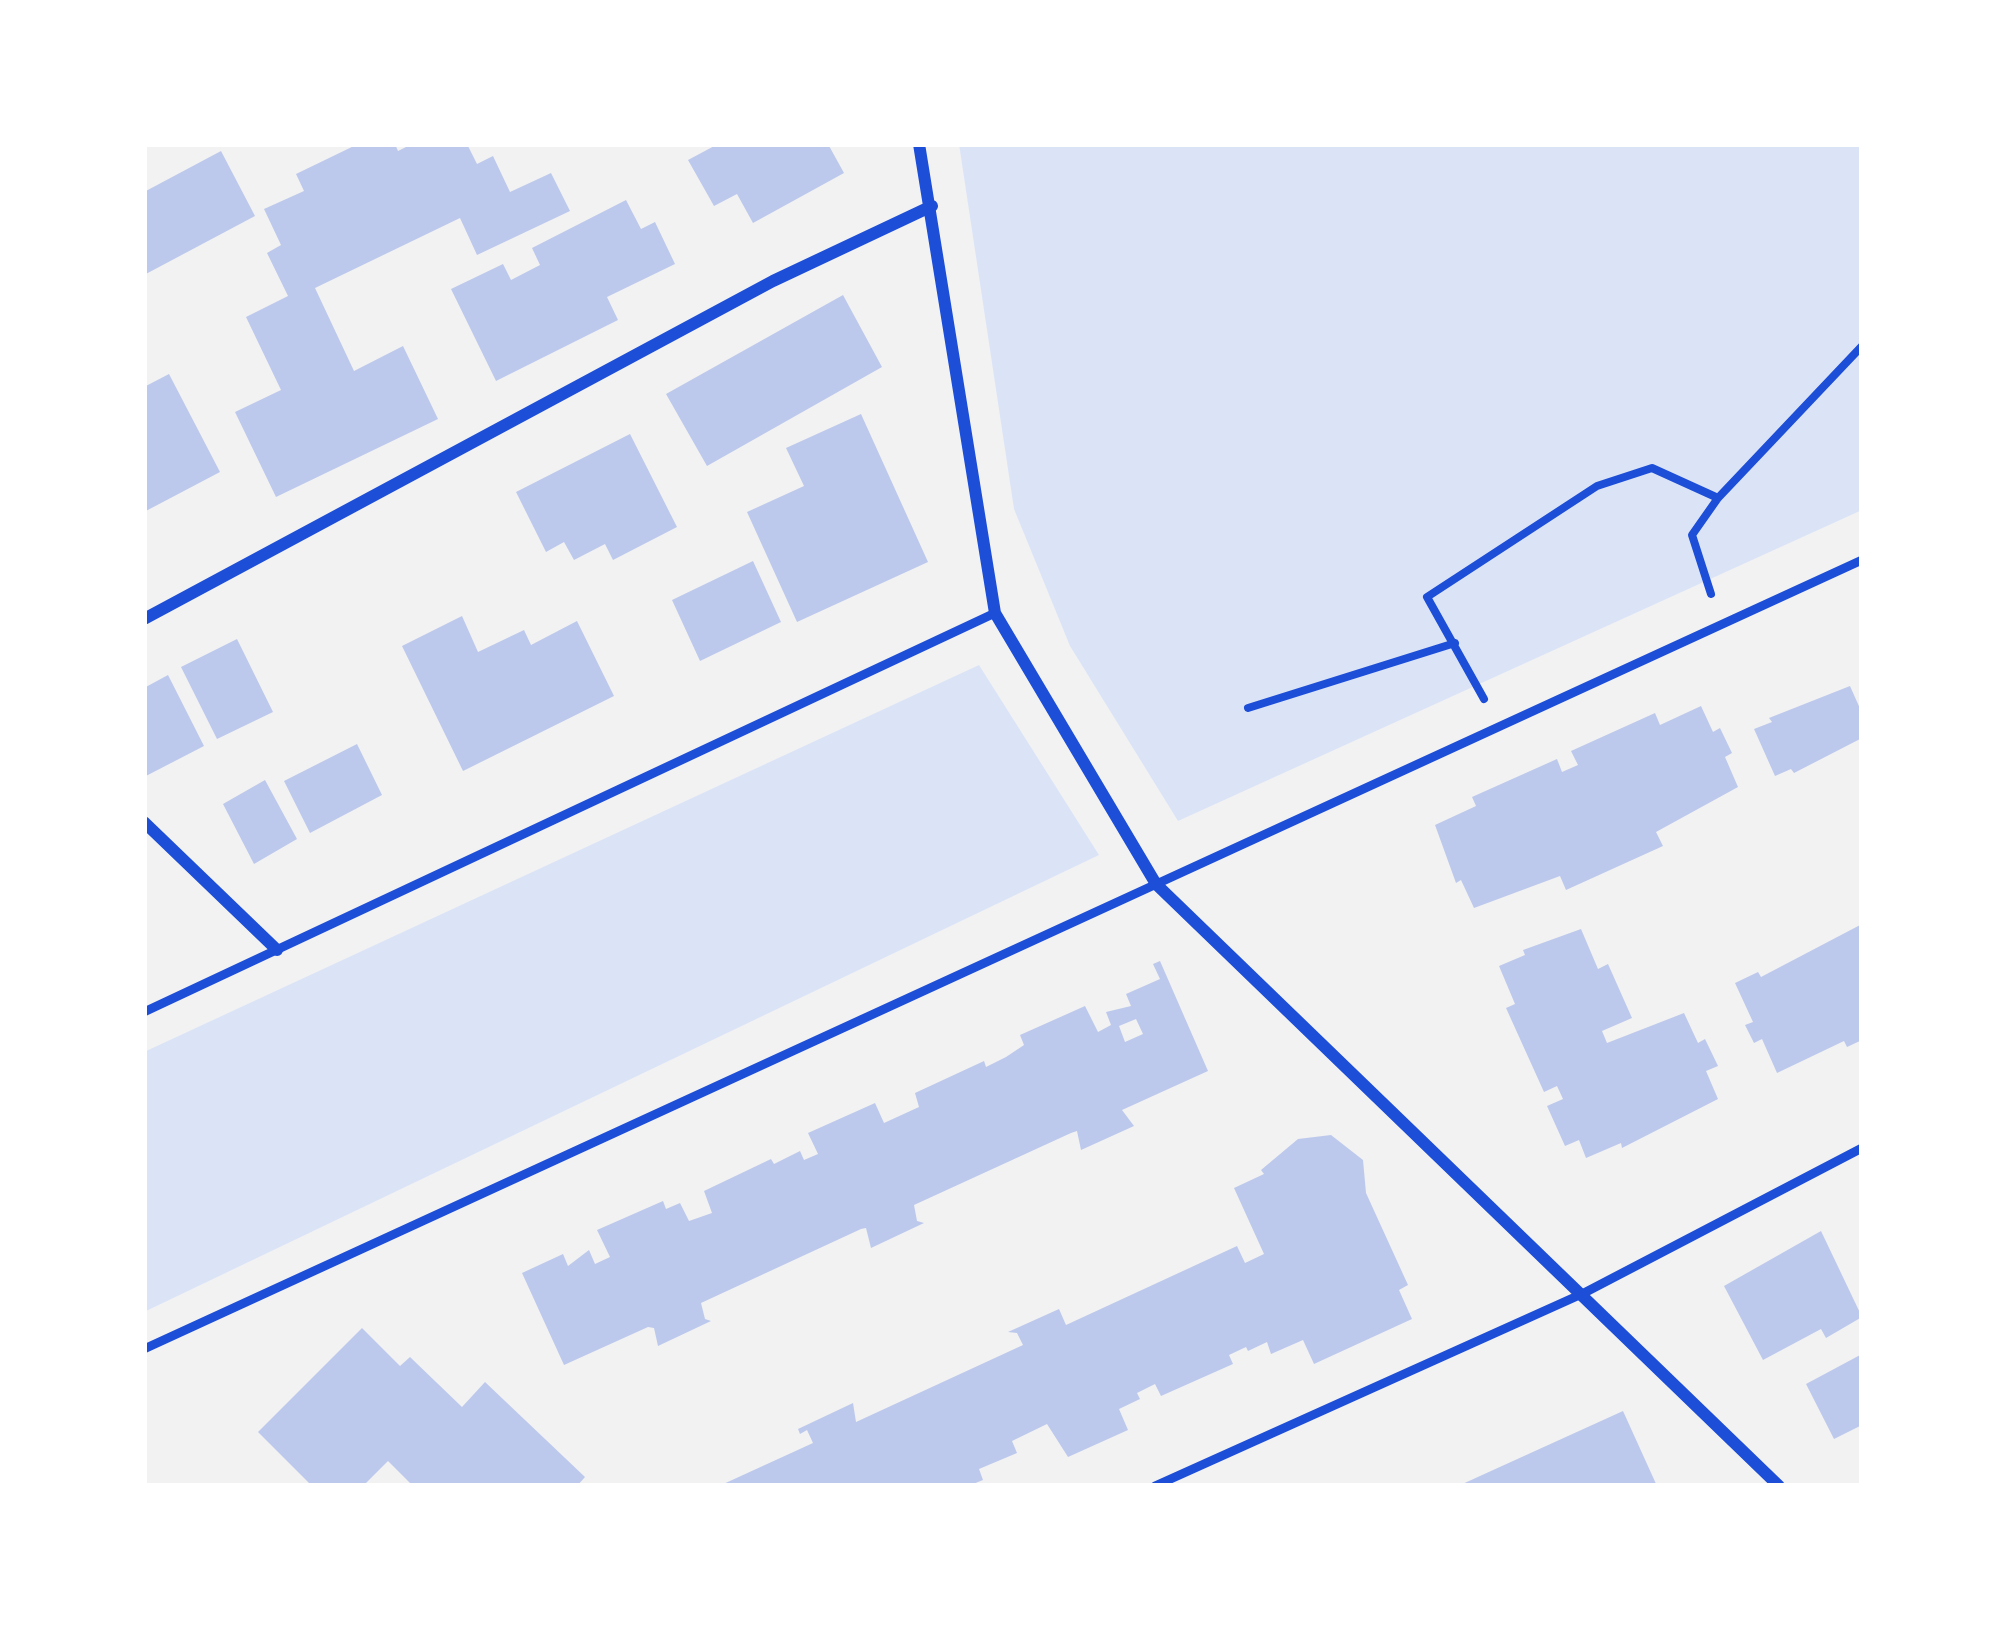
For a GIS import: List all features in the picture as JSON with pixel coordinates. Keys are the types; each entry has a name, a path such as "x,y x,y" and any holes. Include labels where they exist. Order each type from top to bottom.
{"street":[{"path":"920,144 995,613 1156,884 1779,1486"},
{"path":"144,619 773,281 932,206"},
{"path":"144,822 277,950"}],"lane":[{"path":"144,1349 1862,560"},
{"path":"144,1012 995,613"},
{"path":"1155,1486 1584,1294 1862,1148"}],"path":[{"path":"1722,625 1692,535 1718,498 1862,346"},
{"path":"1498,727 1427,597 1598,486 1652,468 1718,498"},
{"path":"1249,708 1455,643"}],"shaded area":[{"path":"959,144 1862,144 1862,510 1178,821 1070,646 1014,509"},
{"path":"979,665 1099,855 144,1312 144,1052"}],"building":[{"path":"358,144 395,144 398,151 412,144 467,144 477,164 493,156 510,192 551,173 570,211 477,255 460,218 315,288 354,371 403,346 438,419 276,497 235,412 281,390 246,317 288,296 267,253 281,245 264,209 304,191 296,174"},
{"path":"718,144 828,144 844,173 753,223 737,194 714,206 688,160"},
{"path":"221,151 255,216 144,275 144,192"},
{"path":"626,200 641,229 655,222 675,264 607,297 618,320 496,381 451,289 503,264 511,280 540,265 532,248"},
{"path":"843,295 882,367 707,466 666,394"},
{"path":"169,374 220,472 144,512 144,387"},
{"path":"861,414 928,562 797,622 747,512 804,486 786,448"},
{"path":"630,434 677,527 613,560 605,544 574,560 564,542 546,552 516,492"},
{"path":"753,561 781,622 700,661 672,600"},
{"path":"462,616 478,652 524,630 531,645 577,621 614,696 463,771 402,646"},
{"path":"237,639 273,712 217,739 181,667"},
{"path":"168,675 204,746 144,777 144,688"},
{"path":"1850,686 1862,713 1862,738 1794,773 1791,769 1775,776 1754,729 1772,722 1769,718"},
{"path":"1701,706 1713,732 1720,728 1732,753 1725,757 1738,787 1656,832 1663,846 1566,890 1560,876 1474,908 1461,880 1456,883 1435,825 1476,806 1472,797 1557,759 1562,772 1578,765 1571,751 1655,713 1660,725"},
{"path":"357,744 382,795 310,833 284,781"},
{"path":"265,780 297,839 254,864 223,804"},
{"path":"1862,924 1862,1040 1847,1047 1844,1041 1777,1073 1762,1039 1754,1043 1745,1025 1753,1022 1735,983 1758,972 1761,977"},
{"path":"1581,929 1598,969 1608,964 1632,1018 1602,1031 1607,1043 1684,1013 1698,1043 1705,1039 1718,1066 1706,1071 1718,1099 1622,1148 1621,1143 1586,1158 1579,1140 1565,1146 1547,1106 1563,1099 1557,1086 1544,1092 1506,1008 1515,1004 1499,966 1525,955 1523,950"},
{"path":"1160,961 1208,1071 1122,1110 1134,1126 1081,1150 1077,1131 1071,1133 914,1205 917,1221 924,1223 871,1248 866,1228 861,1229 701,1303 705,1319 711,1321 658,1346 654,1328 648,1327 564,1365 522,1273 563,1254 568,1266 589,1250 595,1264 610,1257 597,1230 663,1201 666,1209 680,1203 689,1221 712,1213 704,1191 771,1159 774,1164 800,1151 804,1160 818,1154 808,1133 875,1103 884,1123 919,1107 915,1093 984,1061 986,1067 1006,1057 1024,1045 1020,1035 1085,1006 1098,1032 1111,1025 1106,1012 1131,1006 1126,994 1160,979 1153,964","holes":["1136,1019 1143,1034 1125,1042 1119,1026"]},
{"path":"1331,1135 1363,1160 1366,1193 1408,1285 1399,1290 1412,1319 1314,1364 1303,1340 1271,1354 1267,1342 1248,1351 1246,1347 1229,1355 1233,1364 1161,1396 1155,1384 1137,1393 1140,1399 1119,1409 1128,1430 1068,1457 1047,1424 1012,1441 1017,1453 979,1469 983,1480 968,1486 719,1486 813,1443 807,1430 800,1434 798,1429 853,1403 856,1422 1023,1345 1017,1333 1008,1332 1059,1309 1066,1325 1237,1246 1245,1263 1264,1254 1234,1188 1264,1174 1261,1170 1298,1139"},
{"path":"1821,1231 1862,1317 1826,1338 1821,1329 1763,1360 1724,1286"},
{"path":"362,1328 400,1366 410,1357 462,1407 485,1382 585,1477 577,1486 413,1486 388,1461 363,1486 312,1486 258,1432"},
{"path":"1862,1354 1862,1425 1834,1439 1806,1384"},
{"path":"1623,1411 1657,1486 1458,1486"}]}
